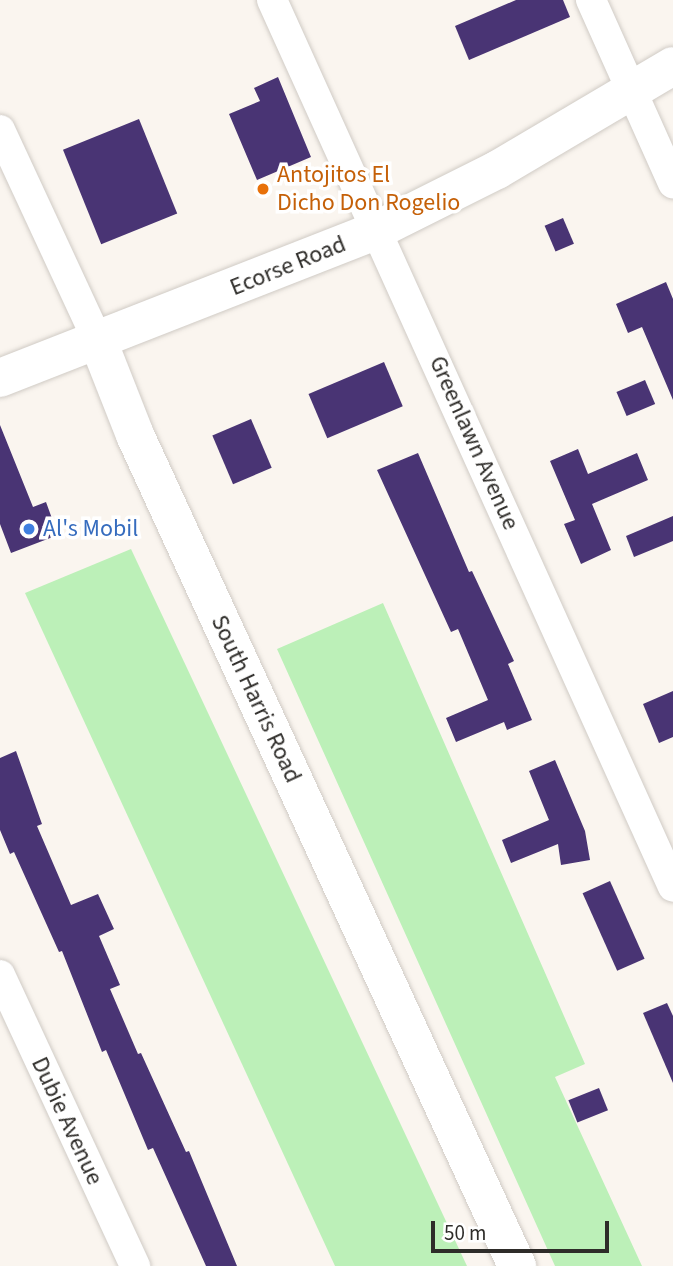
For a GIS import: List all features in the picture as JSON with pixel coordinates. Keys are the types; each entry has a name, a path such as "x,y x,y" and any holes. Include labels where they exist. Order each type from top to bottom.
{"main road":[{"name":"Ecorse Road","path":"0,378 377,230 497,170 673,66"},
{"name":"South Harris Road","path":"98,341 135,435 517,1266"}],"street":[{"name":"Greenlawn Avenue","path":"272,0 673,887"},
{"path":"591,0 673,183"},
{"name":"South Harris Road","path":"0,130 98,341"},
{"name":"Dubie Avenue","path":"0,975 135,1266"}],"green space":[{"path":"131,549 467,1266 335,1266 25,593"},
{"path":"383,603 585,1064 555,1077 642,1266 555,1266 277,649"}],"building":[{"path":"516,0 563,0 570,17 469,60 455,26"},
{"path":"278,77 311,157 257,180 229,114 260,101 254,88"},
{"path":"139,119 177,214 101,244 63,150"},
{"path":"563,218 574,244 556,252 545,226"},
{"path":"666,282 673,299 673,400 642,327 628,333 616,304"},
{"path":"384,362 403,406 327,438 309,394"},
{"path":"645,380 655,404 627,416 616,392"},
{"path":"251,419 272,468 233,484 212,435"},
{"path":"0,425 33,507 46,502 58,535 11,553 0,524"},
{"path":"578,449 588,474 637,453 648,480 592,504 611,550 581,564 564,524 575,520 550,461"},
{"path":"418,453 469,572 472,571 514,661 508,664 532,720 507,730 504,722 456,742 446,718 488,700 458,629 451,632 377,470"},
{"path":"673,516 673,541 634,557 626,536"},
{"path":"673,691 673,737 659,743 643,704"},
{"path":"16,751 42,824 37,826 71,905 98,894 114,929 99,936 120,985 110,989 138,1054 141,1053 186,1152 189,1151 237,1266 206,1266 153,1148 148,1150 106,1050 102,1052 62,951 59,952 14,852 10,854 0,830 0,758"},
{"path":"555,760 585,831 590,860 561,865 558,844 511,863 502,840 549,820 529,771"},
{"path":"610,881 645,959 617,971 583,893"},
{"path":"667,1003 673,1016 673,1083 643,1013"},
{"path":"599,1088 608,1110 577,1123 568,1100"}],"place":[{"name":"Antojitos El Dicho Don Rogelio","path":"263,189"},
{"name":"Al's Mobil","path":"29,529"}]}
